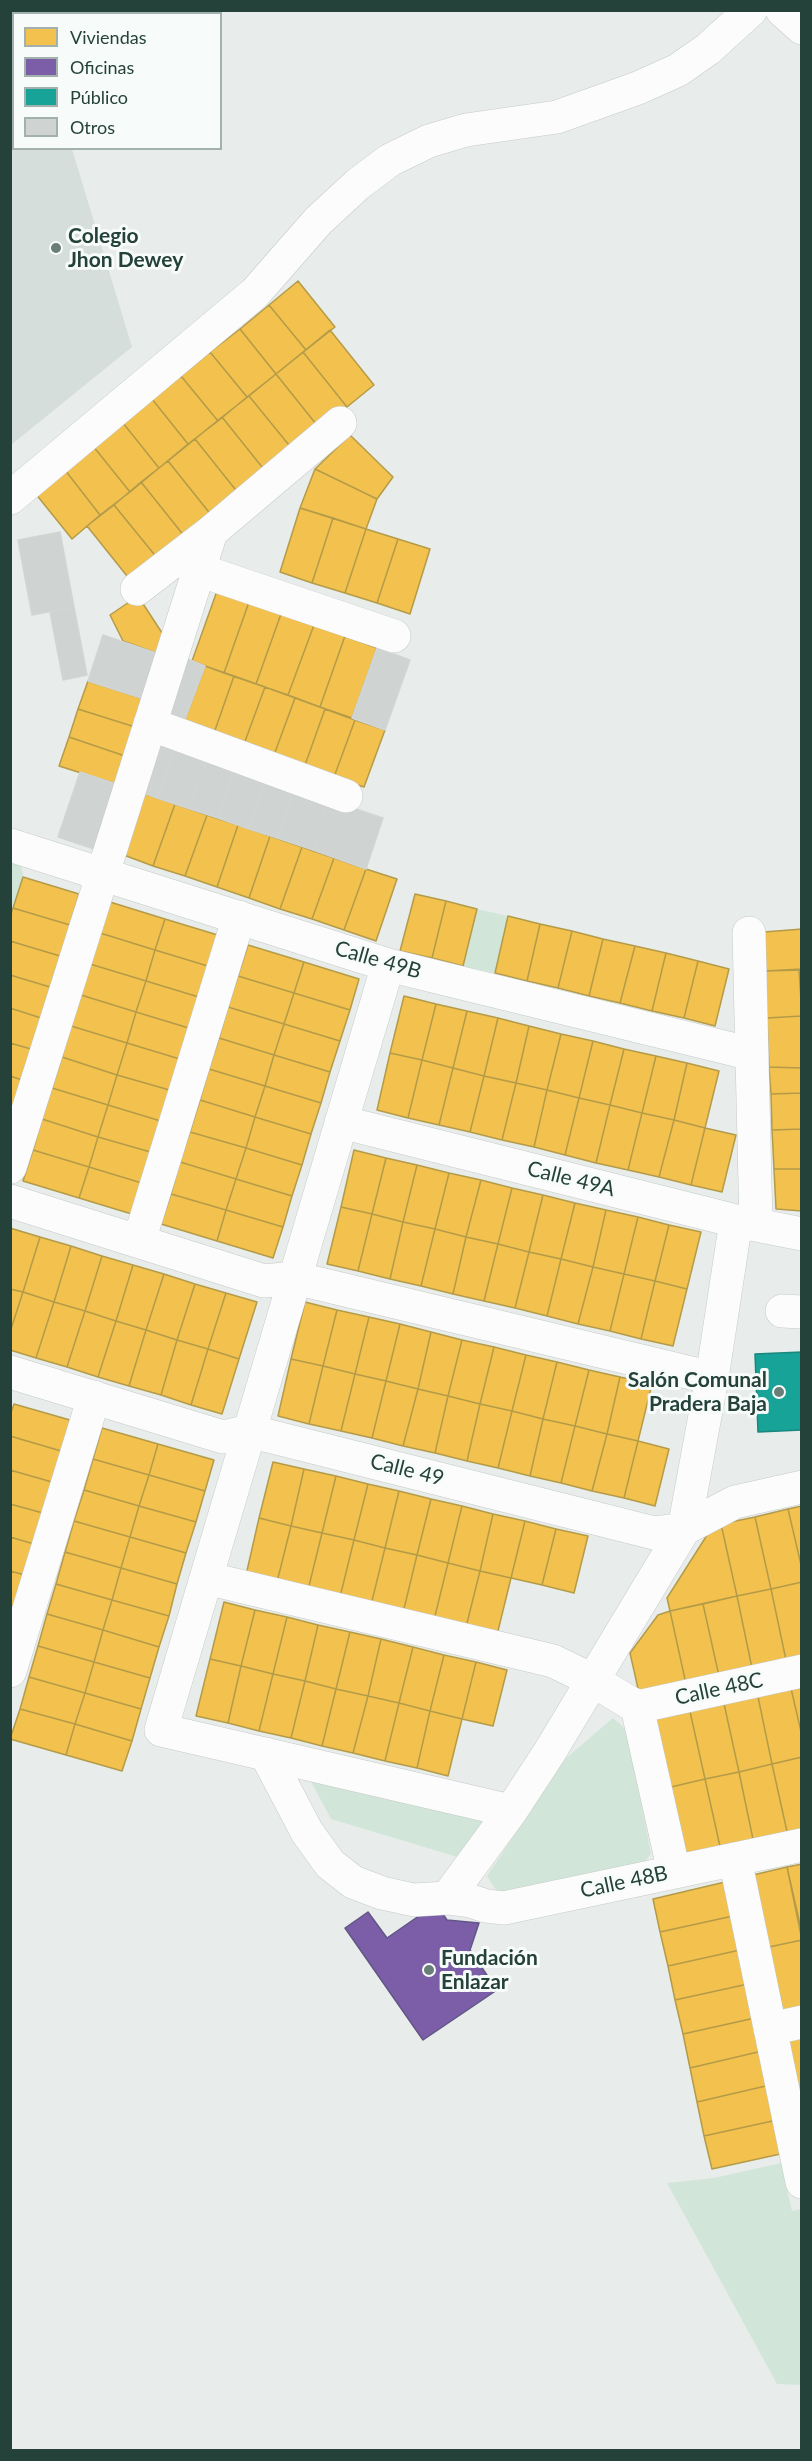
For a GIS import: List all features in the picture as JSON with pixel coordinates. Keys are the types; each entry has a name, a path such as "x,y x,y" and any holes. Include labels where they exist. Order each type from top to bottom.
{"street":[{"path":"10,498 255,293 318,221 358,184 390,160 429,141 466,130 557,117 638,88 678,70 708,49 751,10"},
{"path":"782,10 801,28"},
{"path":"137,589 211,531 340,423"},
{"path":"10,1167 211,531"},
{"path":"199,570 394,636"},
{"path":"150,724 346,796"},
{"name":"Calle 49B","path":"10,845 388,964 752,1054"},
{"path":"139,1242 239,917"},
{"path":"447,1898 511,1811 684,1529 712,1378 746,1223 752,1054 749,933"},
{"path":"388,964 161,1730 511,1811"},
{"name":"Calle 49A","path":"341,1122 746,1223 801,1234"},
{"path":"10,1201 264,1281 295,1278 712,1378"},
{"name":"Calle 49","path":"10,1372 223,1437 249,1431 654,1533 684,1529 735,1502 801,1487"},
{"path":"10,1671 94,1397"},
{"path":"206,1578 553,1661 592,1680 637,1707 674,1872"},
{"name":"Calle 48C","path":"637,1707 801,1671"},
{"name":"Calle 48B","path":"266,1754 307,1832 330,1864 353,1882 382,1893 414,1900 447,1898 504,1908 801,1845"},
{"path":"735,1859 801,2182"},
{"path":"770,2029 801,2022"}],"shaded area":[{"name":"Colegio Jhon Dewey","path":"11,10 141,11 12,12 12,150 72,150 132,347 11,445"}],"green space":[{"path":"11,861 21,864 23,877 11,918"},
{"path":"477,909 508,916 495,973 463,966"},
{"path":"613,1718 628,1731 651,1854 644,1863 498,1893 487,1876 565,1759"},
{"path":"310,1780 484,1820 464,1859 331,1819"},
{"path":"781,2163 792,2211 801,2209 801,2385 777,2384 667,2183 714,2178"}],"building: Viviendas":[{"path":"298,281 335,327 306,350 269,305"},
{"path":"269,305 306,350 276,374 240,329"},
{"path":"240,329 276,374 247,397 210,352"},
{"path":"330,330 374,385 347,407 303,352"},
{"path":"210,352 247,397 218,421 181,376"},
{"path":"303,352 347,407 320,429 276,374"},
{"path":"276,374 320,429 293,450 249,396"},
{"path":"181,376 218,421 188,444 152,399"},
{"path":"249,396 293,450 266,472 222,417"},
{"path":"152,399 188,444 159,468 123,423"},
{"path":"222,417 266,472 239,494 195,439"},
{"path":"123,423 159,468 130,492 93,446"},
{"path":"350,435 393,477 377,499 315,469"},
{"path":"195,439 239,494 212,516 168,461"},
{"path":"93,446 130,492 100,515 65,470"},
{"path":"168,461 212,516 185,537 141,482"},
{"path":"315,469 377,499 366,529 300,508"},
{"path":"65,470 100,515 72,539 35,493"},
{"path":"141,482 185,537 158,559 114,505"},
{"path":"114,505 158,559 131,581 87,526"},
{"path":"300,508 333,518 312,583 280,572"},
{"path":"333,518 366,529 345,593 312,583"},
{"path":"366,529 398,539 377,603 345,593"},
{"path":"398,539 430,549 410,614 377,603"},
{"path":"217,591 249,602 224,673 192,661"},
{"path":"138,596 166,639 159,654 123,641 110,615"},
{"path":"249,602 281,614 256,684 224,673"},
{"path":"281,614 314,625 288,695 256,684"},
{"path":"314,625 345,636 320,707 288,695"},
{"path":"345,636 377,648 352,718 320,707"},
{"path":"205,666 234,676 214,733 184,722"},
{"path":"234,676 265,687 244,744 214,733"},
{"path":"88,681 144,699 135,727 78,709"},
{"path":"265,687 295,698 274,755 244,744"},
{"path":"295,698 325,709 305,765 274,755"},
{"path":"78,709 135,727 125,756 69,737"},
{"path":"325,709 355,720 334,777 305,765"},
{"path":"355,720 385,730 364,787 334,777"},
{"path":"69,737 125,756 116,784 59,766"},
{"path":"143,793 175,804 153,866 121,854"},
{"path":"175,804 207,815 185,876 153,866"},
{"path":"207,815 238,825 217,887 185,876"},
{"path":"238,825 270,836 249,898 217,887"},
{"path":"270,836 302,847 280,909 249,898"},
{"path":"302,847 334,858 312,919 280,909"},
{"path":"334,858 366,869 344,930 312,919"},
{"path":"366,869 397,879 376,941 344,930"},
{"path":"23,877 79,894 70,925 13,908"},
{"path":"415,894 446,901 432,958 400,951"},
{"path":"446,901 477,909 463,966 432,958"},
{"path":"110,902 165,919 155,950 100,933"},
{"path":"13,908 70,925 60,956 10,941 10,917"},
{"path":"508,916 540,924 527,981 495,973"},
{"path":"165,919 221,936 211,967 155,950"},
{"path":"540,924 572,931 558,988 527,981"},
{"path":"802,929 802,969 765,971 764,932"},
{"path":"572,931 603,939 589,996 558,988"},
{"path":"100,933 155,950 146,981 90,964"},
{"path":"603,939 635,946 620,1003 589,996"},
{"path":"10,941 60,956 50,987 10,975"},
{"path":"248,945 304,962 294,993 238,976"},
{"path":"635,946 666,953 652,1011 620,1003"},
{"path":"155,950 211,967 202,998 146,981"},
{"path":"666,953 698,961 684,1018 652,1011"},
{"path":"698,961 729,969 715,1026 684,1018"},
{"path":"304,962 359,979 350,1010 294,993"},
{"path":"90,964 146,981 136,1012 81,995"},
{"path":"802,969 802,1016 799,970"},
{"path":"799,970 802,1016 767,1018 765,971"},
{"path":"10,975 50,987 41,1018 10,1008"},
{"path":"238,976 294,993 284,1024 228,1007"},
{"path":"146,981 202,998 192,1029 136,1012"},
{"path":"294,993 350,1010 340,1041 284,1024"},
{"path":"81,995 136,1012 127,1043 71,1026"},
{"path":"404,996 436,1004 422,1060 390,1053"},
{"path":"436,1004 467,1011 453,1068 422,1060"},
{"path":"228,1007 284,1024 274,1055 219,1038"},
{"path":"10,1008 41,1018 31,1049 10,1043"},
{"path":"467,1011 498,1018 484,1076 453,1068"},
{"path":"136,1012 192,1029 183,1060 127,1043"},
{"path":"802,1016 802,1068 769,1067 767,1018"},
{"path":"498,1018 529,1026 516,1083 484,1076"},
{"path":"284,1024 340,1041 330,1072 274,1055"},
{"path":"71,1026 127,1043 117,1075 62,1057"},
{"path":"529,1026 561,1034 547,1090 516,1083"},
{"path":"561,1034 593,1041 579,1098 547,1090"},
{"path":"219,1038 274,1055 265,1086 209,1069"},
{"path":"593,1041 624,1049 610,1105 579,1098"},
{"path":"10,1043 31,1049 22,1080 10,1076"},
{"path":"127,1043 183,1060 173,1091 117,1075"},
{"path":"624,1049 656,1056 642,1113 610,1105"},
{"path":"390,1053 422,1060 408,1118 377,1110"},
{"path":"274,1055 330,1072 321,1103 265,1086"},
{"path":"656,1056 687,1063 674,1120 642,1113"},
{"path":"62,1057 117,1075 108,1105 52,1088"},
{"path":"422,1060 453,1068 439,1125 408,1118"},
{"path":"687,1063 719,1071 705,1128 674,1120"},
{"path":"769,1067 802,1068 802,1093 771,1094"},
{"path":"453,1068 484,1076 470,1132 439,1125"},
{"path":"209,1069 265,1086 255,1117 200,1100"},
{"path":"117,1075 173,1091 164,1122 108,1105"},
{"path":"10,1076 22,1080 12,1111 10,1110"},
{"path":"484,1076 516,1083 502,1140 470,1132"},
{"path":"516,1083 547,1090 534,1147 502,1140"},
{"path":"265,1086 321,1103 311,1134 255,1117"},
{"path":"52,1088 108,1105 98,1137 42,1119"},
{"path":"547,1090 579,1098 565,1155 534,1147"},
{"path":"802,1093 802,1129 772,1130 771,1094"},
{"path":"579,1098 610,1105 596,1163 565,1155"},
{"path":"200,1100 255,1117 246,1148 190,1132"},
{"path":"108,1105 164,1122 154,1153 98,1137"},
{"path":"610,1105 642,1113 628,1170 596,1163"},
{"path":"642,1113 674,1120 659,1177 628,1170"},
{"path":"255,1117 311,1134 302,1165 246,1148"},
{"path":"42,1119 98,1137 89,1167 33,1150"},
{"path":"674,1120 705,1128 691,1185 659,1177"},
{"path":"705,1128 736,1135 722,1192 691,1185"},
{"path":"802,1129 802,1169 774,1169 772,1130"},
{"path":"190,1132 246,1148 236,1179 180,1162"},
{"path":"98,1137 154,1153 145,1184 89,1167"},
{"path":"246,1148 302,1165 292,1196 236,1179"},
{"path":"33,1150 89,1167 79,1198 23,1181"},
{"path":"354,1150 386,1158 372,1214 341,1207"},
{"path":"386,1158 417,1165 403,1222 372,1214"},
{"path":"180,1162 236,1179 226,1210 171,1194"},
{"path":"417,1165 449,1173 435,1229 403,1222"},
{"path":"89,1167 145,1184 135,1215 79,1198"},
{"path":"774,1169 802,1169 802,1211 776,1209"},
{"path":"449,1173 481,1180 466,1237 435,1229"},
{"path":"236,1179 292,1196 283,1227 226,1210"},
{"path":"481,1180 512,1188 498,1244 466,1237"},
{"path":"512,1188 543,1195 529,1252 498,1244"},
{"path":"171,1194 226,1210 217,1241 161,1224"},
{"path":"543,1195 575,1203 561,1259 529,1252"},
{"path":"575,1203 606,1210 593,1267 561,1259"},
{"path":"341,1207 372,1214 358,1271 327,1264"},
{"path":"226,1210 283,1227 273,1258 217,1241"},
{"path":"606,1210 638,1217 624,1274 593,1267"},
{"path":"372,1214 403,1222 390,1279 358,1271"},
{"path":"638,1217 669,1225 655,1281 624,1274"},
{"path":"403,1222 435,1229 421,1286 390,1279"},
{"path":"669,1225 701,1232 687,1289 655,1281"},
{"path":"10,1228 40,1237 23,1292 10,1289"},
{"path":"435,1229 466,1237 453,1294 421,1286"},
{"path":"40,1237 71,1246 54,1302 23,1292"},
{"path":"466,1237 498,1244 484,1301 453,1294"},
{"path":"498,1244 529,1252 515,1308 484,1301"},
{"path":"71,1246 102,1256 85,1311 54,1302"},
{"path":"529,1252 561,1259 547,1316 515,1308"},
{"path":"102,1256 133,1265 116,1321 85,1311"},
{"path":"561,1259 593,1267 578,1324 547,1316"},
{"path":"133,1265 164,1274 146,1330 116,1321"},
{"path":"593,1267 624,1274 610,1331 578,1324"},
{"path":"164,1274 195,1284 177,1340 146,1330"},
{"path":"624,1274 655,1281 641,1339 610,1331"},
{"path":"655,1281 687,1289 673,1346 641,1339"},
{"path":"195,1284 226,1293 208,1349 177,1340"},
{"path":"10,1289 23,1292 10,1332"},
{"path":"23,1292 54,1302 36,1358 10,1350 10,1332"},
{"path":"226,1293 257,1302 239,1359 208,1349"},
{"path":"54,1302 85,1311 67,1367 36,1358"},
{"path":"305,1302 337,1310 323,1366 291,1359"},
{"path":"337,1310 369,1317 355,1374 323,1366"},
{"path":"85,1311 116,1321 98,1377 67,1367"},
{"path":"369,1317 400,1324 386,1381 355,1374"},
{"path":"116,1321 146,1330 129,1386 98,1377"},
{"path":"400,1324 431,1332 418,1389 386,1381"},
{"path":"146,1330 177,1340 161,1395 129,1386"},
{"path":"431,1332 462,1340 448,1396 418,1389"},
{"path":"177,1340 208,1349 191,1405 161,1395"},
{"path":"462,1340 494,1347 480,1404 448,1396"},
{"path":"494,1347 526,1355 512,1411 480,1404"},
{"path":"208,1349 239,1359 222,1414 191,1405"},
{"path":"526,1355 557,1362 543,1419 512,1411"},
{"path":"291,1359 323,1366 309,1424 278,1416"},
{"path":"557,1362 589,1370 575,1426 543,1419"},
{"path":"323,1366 355,1374 341,1431 309,1424"},
{"path":"589,1370 620,1377 607,1434 575,1426"},
{"path":"355,1374 386,1381 372,1438 341,1431"},
{"path":"620,1377 652,1384 638,1441 607,1434"},
{"path":"386,1381 418,1389 403,1446 372,1438"},
{"path":"418,1389 448,1396 435,1453 403,1446"},
{"path":"448,1396 480,1404 467,1461 435,1453"},
{"path":"14,1404 70,1420 61,1451 10,1436 10,1415"},
{"path":"480,1404 512,1411 498,1468 467,1461"},
{"path":"512,1411 543,1419 530,1476 498,1468"},
{"path":"543,1419 575,1426 561,1483 530,1476"},
{"path":"575,1426 607,1434 592,1491 561,1483"},
{"path":"102,1428 158,1444 149,1475 93,1459"},
{"path":"607,1434 638,1441 624,1498 592,1491"},
{"path":"10,1436 61,1451 52,1482 10,1470"},
{"path":"638,1441 669,1449 655,1506 624,1498"},
{"path":"158,1444 214,1460 205,1491 149,1475"},
{"path":"93,1459 149,1475 139,1506 84,1490"},
{"path":"273,1462 304,1469 291,1526 259,1518"},
{"path":"304,1469 336,1476 322,1533 291,1526"},
{"path":"10,1470 52,1482 43,1513 10,1504"},
{"path":"149,1475 205,1491 196,1522 139,1506"},
{"path":"336,1476 368,1484 354,1540 322,1533"},
{"path":"368,1484 399,1491 385,1548 354,1540"},
{"path":"84,1490 139,1506 130,1537 74,1521"},
{"path":"399,1491 431,1499 417,1555 385,1548"},
{"path":"431,1499 462,1506 448,1563 417,1555"},
{"path":"10,1504 43,1513 34,1544 10,1537"},
{"path":"139,1506 196,1522 186,1553 130,1537"},
{"path":"462,1506 493,1514 480,1571 448,1563"},
{"path":"802,1506 802,1569 788,1509"},
{"path":"788,1509 802,1569 802,1582 771,1589 755,1517"},
{"path":"493,1514 525,1521 511,1578 480,1571"},
{"path":"755,1517 771,1589 737,1596 721,1524"},
{"path":"259,1518 291,1526 277,1582 246,1575"},
{"path":"74,1521 130,1537 121,1568 65,1552"},
{"path":"525,1521 556,1529 542,1585 511,1578"},
{"path":"721,1524 737,1596 670,1611 667,1598 709,1532"},
{"path":"291,1526 322,1533 308,1590 277,1582"},
{"path":"556,1529 588,1536 574,1593 542,1585"},
{"path":"322,1533 354,1540 340,1597 308,1590"},
{"path":"10,1537 34,1544 25,1575 10,1571"},
{"path":"130,1537 186,1553 177,1584 121,1568"},
{"path":"354,1540 385,1548 371,1605 340,1597"},
{"path":"385,1548 417,1555 403,1613 371,1605"},
{"path":"65,1552 121,1568 112,1600 56,1584"},
{"path":"417,1555 448,1563 434,1620 403,1613"},
{"path":"448,1563 480,1571 466,1627 434,1620"},
{"path":"121,1568 177,1584 169,1616 112,1600"},
{"path":"10,1571 25,1575 15,1606 10,1605"},
{"path":"480,1571 511,1578 497,1635 466,1627"},
{"path":"802,1582 802,1657 786,1660 771,1589"},
{"path":"56,1584 112,1600 103,1630 47,1614"},
{"path":"771,1589 786,1660 752,1668 737,1596"},
{"path":"737,1596 752,1668 719,1676 703,1604"},
{"path":"112,1600 169,1616 159,1647 103,1630"},
{"path":"224,1602 255,1610 241,1666 210,1659"},
{"path":"703,1604 719,1676 686,1684 670,1611"},
{"path":"255,1610 287,1617 273,1674 241,1666"},
{"path":"670,1611 686,1684 639,1693 630,1653 658,1615"},
{"path":"47,1614 103,1630 94,1662 38,1646"},
{"path":"287,1617 318,1625 305,1681 273,1674"},
{"path":"318,1625 350,1632 336,1689 305,1681"},
{"path":"103,1630 159,1647 150,1678 94,1662"},
{"path":"350,1632 381,1639 368,1696 336,1689"},
{"path":"381,1639 413,1647 399,1703 368,1696"},
{"path":"38,1646 94,1662 85,1693 29,1677"},
{"path":"413,1647 444,1655 430,1711 399,1703"},
{"path":"444,1655 476,1662 462,1719 430,1711"},
{"path":"210,1659 241,1666 228,1723 196,1716"},
{"path":"94,1662 150,1678 141,1709 85,1693"},
{"path":"476,1662 507,1670 493,1726 462,1719"},
{"path":"241,1666 273,1674 259,1731 228,1723"},
{"path":"273,1674 305,1681 291,1738 259,1731"},
{"path":"29,1677 85,1693 75,1724 20,1709"},
{"path":"305,1681 336,1689 322,1746 291,1738"},
{"path":"802,1682 802,1736 790,1684"},
{"path":"790,1684 802,1736 802,1757 772,1764 757,1692"},
{"path":"336,1689 368,1696 353,1753 322,1746"},
{"path":"757,1692 772,1764 739,1772 723,1699"},
{"path":"85,1693 141,1709 132,1741 75,1724"},
{"path":"368,1696 399,1703 385,1761 353,1753"},
{"path":"723,1699 739,1772 705,1779 689,1707"},
{"path":"399,1703 430,1711 417,1768 385,1761"},
{"path":"689,1707 705,1779 671,1787 655,1715"},
{"path":"20,1709 75,1724 66,1755 10,1739"},
{"path":"430,1711 462,1719 448,1776 417,1768"},
{"path":"75,1724 132,1741 122,1771 66,1755"},
{"path":"802,1757 802,1833 788,1836 772,1764"},
{"path":"772,1764 788,1836 754,1844 739,1772"},
{"path":"739,1772 754,1844 721,1851 705,1779"},
{"path":"705,1779 721,1851 687,1859 671,1787"},
{"path":"802,1864 802,1933 787,1867"},
{"path":"787,1867 802,1940 769,1947 753,1875"},
{"path":"725,1882 733,1916 660,1932 653,1899"},
{"path":"733,1916 740,1950 668,1966 660,1932"},
{"path":"802,1940 802,2016 785,2020 769,1947"},
{"path":"740,1950 748,1984 675,2000 668,1966"},
{"path":"748,1984 755,2018 683,2034 675,2000"},
{"path":"755,2018 762,2051 690,2068 683,2034"},
{"path":"802,2037 802,2112 785,2040"},
{"path":"762,2051 770,2085 697,2102 690,2068"},
{"path":"770,2085 777,2120 704,2136 697,2102"},
{"path":"777,2120 785,2153 712,2169 704,2136"}],"building: Oficinas":[{"name":"Fundación Enlazar","path":"436,1904 447,1920 479,1923 470,1950 497,1990 423,2040 345,1928 368,1912 387,1938"}],"building: Público":[{"name":"Salón Comunal Pradera Baja","path":"802,1352 802,1430 758,1432 755,1354"}],"building: Otros":[{"path":"60,532 74,607 32,615 18,540"},
{"path":"74,607 87,675 63,680 50,612"},
{"path":"103,635 159,654 144,699 88,681"},
{"path":"377,648 410,660 385,730 352,718"},
{"path":"185,658 205,666 184,722 164,716"},
{"path":"155,740 175,748 157,798 138,791"},
{"path":"175,748 207,758 190,809 157,798"},
{"path":"207,758 235,768 218,818 190,809"},
{"path":"235,768 266,778 249,829 218,818"},
{"path":"80,772 116,784 94,849 58,837"},
{"path":"266,778 295,788 277,838 249,829"},
{"path":"295,788 329,800 313,850 277,838"},
{"path":"329,800 383,818 366,869 313,850"}],"place":[{"name":"Colegio Jhon Dewey","path":"56,248"},
{"name":"Salón Comunal Pradera Baja","path":"779,1392"},
{"name":"Fundación Enlazar","path":"429,1970"}]}
